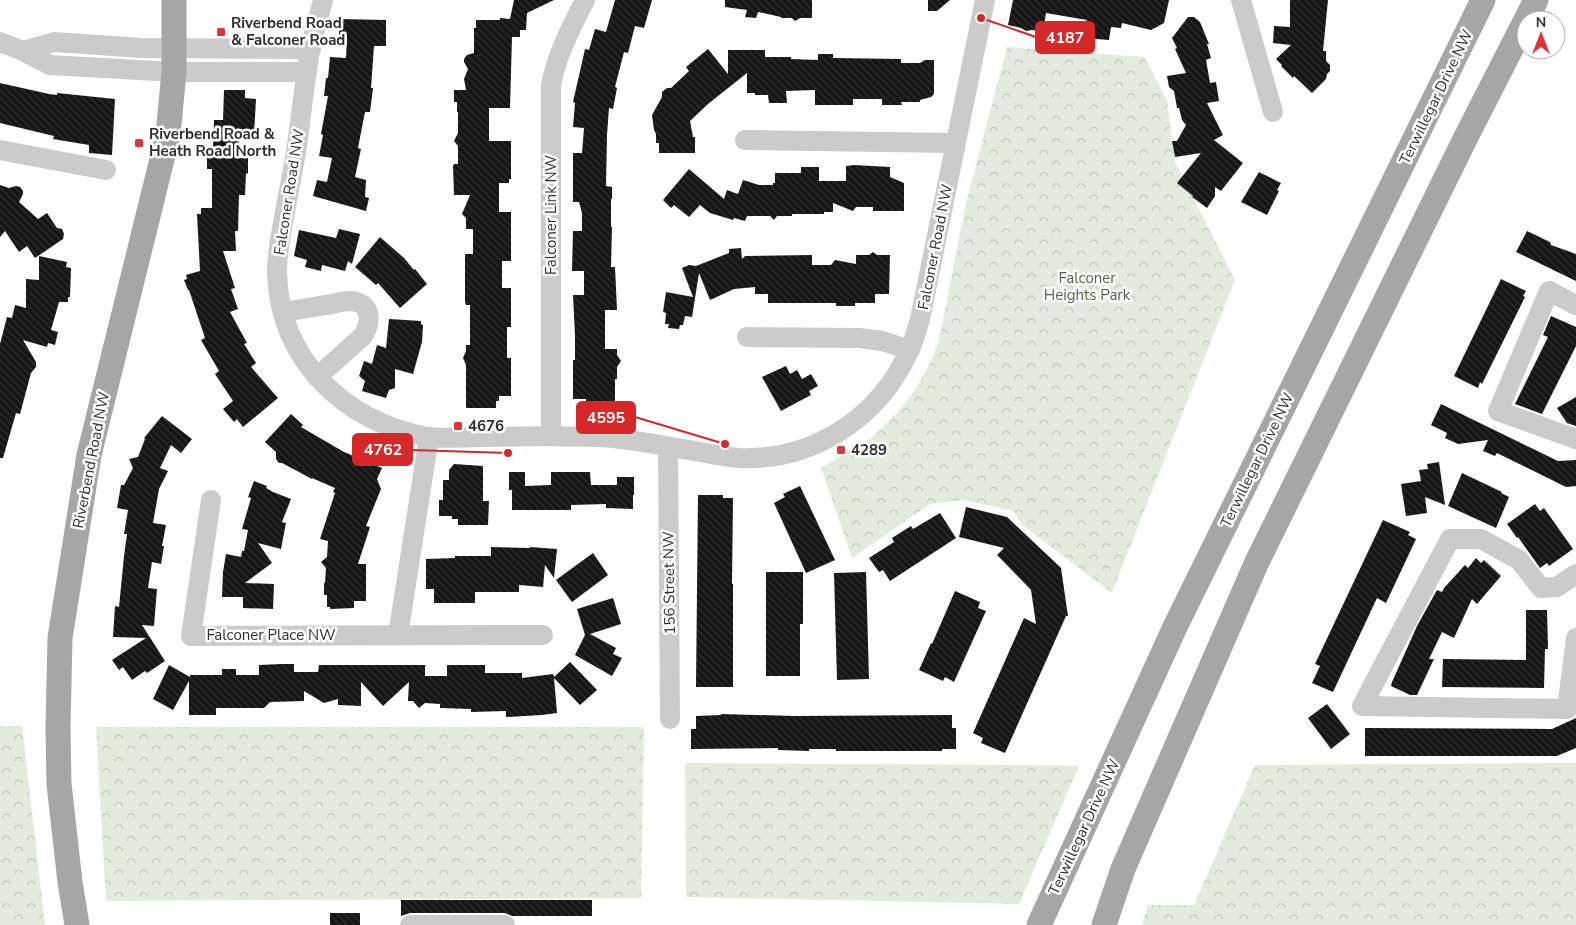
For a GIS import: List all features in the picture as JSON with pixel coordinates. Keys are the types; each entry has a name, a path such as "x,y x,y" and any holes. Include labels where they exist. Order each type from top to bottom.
{"main road":[{"name":"Riverbend Road NW","path":"76,925 59,784 60,638 89,456 168,135 174,72 174,0"},
{"name":"Terwillegar Drive NW","path":"1039,925 1175,627 1483,0"},
{"path":"1104,925 1123,869 1256,564 1460,148 1536,0"}],"street":[{"name":"Falconer Road NW","path":"323,0 307,72 296,151 278,249 277,271 278,292 283,312 305,362 317,378 343,402 368,417 396,429 429,437 551,436 627,439 740,458 776,457 797,452 822,442 844,429 864,413 881,397 898,374 910,350 920,319 985,0"},
{"name":"Falconer Link NW","path":"551,436 552,85 560,50 585,0"},
{"path":"1242,0 1273,112"},
{"path":"0,42 50,65 174,72 307,72"},
{"path":"23,51 54,42 142,48 311,49"},
{"path":"745,140 955,144"},
{"path":"0,150 106,170"},
{"path":"1576,305 1549,291 1498,411 1576,439"},
{"path":"283,312 350,302 362,305 367,311 370,319 368,328 363,336 317,378"},
{"path":"747,337 860,338 882,341 910,350"},
{"path":"398,635 429,437"},
{"name":"156 Street NW","path":"668,447 670,719"},
{"name":"Falconer Place NW","path":"211,500 191,636 543,635"},
{"path":"1576,577 1557,587 1541,588 1519,560 1481,539 1450,539 1362,706 1567,709 1576,638"},
{"path":"410,925 505,925"}],"green space":[{"name":"Falconer Heights Park","path":"1007,47 1144,57 1167,100 1175,162 1235,280 1112,593 1021,524 1014,511 963,500 930,504 852,558 821,468 870,439 897,413 915,390 930,363 939,340 966,203"},
{"path":"0,726 22,726 45,925 0,925"},
{"path":"96,727 644,727 641,898 106,901"},
{"path":"685,763 1079,766 1019,904 686,897"},
{"path":"1576,763 1576,925 1142,925 1148,905 1194,905 1255,765"}],"building":[{"path":"514,0 554,0 527,13 526,30 520,30 520,37 512,37 510,108 489,108 489,141 511,141 511,179 509,179 509,183 499,183 499,212 511,212 511,261 502,261 502,288 511,288 511,327 507,327 507,358 511,358 511,396 499,396 499,401 496,401 496,408 466,408 466,365 463,358 466,345 470,345 470,305 466,305 465,302 465,254 473,254 473,229 466,229 466,218 462,214 470,195 454,195 453,166 458,164 458,146 454,141 458,133 458,112 457,102 454,102 454,90 466,90 464,79 468,69 464,59 467,55 474,53 474,28 476,28 476,20 510,19"},
{"path":"615,0 652,0 644,28 635,26 628,53 624,52 615,87 617,88 613,109 609,108 606,186 612,187 611,267 615,267 617,310 605,310 605,349 617,349 617,355 621,361 617,367 617,379 615,379 615,409 586,409 586,399 573,399 575,336 573,295 584,295 584,271 572,271 573,231 582,231 582,213 579,202 573,202 573,153 582,153 584,128 573,127 575,103 573,102 585,49 589,50 595,29 606,32"},
{"path":"725,0 812,0 812,18 800,18 795,21 792,18 781,18 758,12 756,18 745,17 747,10 725,7"},
{"path":"928,0 950,0 937,11 928,11"},
{"path":"1013,0 1169,0 1164,23 1151,30 1122,23 1121,28 1111,27 1109,40 1084,38 1087,20 1046,13 1043,32 1026,31 1008,25"},
{"path":"1290,0 1328,0 1323,51 1326,51 1326,61 1330,65 1330,71 1326,79 1312,93 1294,76 1293,78 1276,59 1291,45 1273,43 1274,26 1290,27"},
{"path":"1188,17 1194,17 1200,22 1209,44 1207,44 1211,58 1206,60 1210,83 1216,82 1219,101 1207,103 1223,135 1214,140 1243,163 1221,191 1215,187 1215,196 1207,208 1177,183 1201,153 1175,157 1172,141 1177,141 1186,125 1182,120 1179,108 1177,108 1174,91 1169,87 1167,76 1186,73 1172,38"},
{"path":"339,19 386,20 386,46 374,46 371,88 373,88 370,112 365,112 358,148 361,149 355,177 366,180 365,197 369,198 366,211 313,196 317,180 327,182 332,158 319,156 328,96 324,96 330,57 346,58 347,35 339,35"},
{"path":"708,49 728,74 728,50 765,50 765,57 791,57 791,59 818,60 818,54 833,54 833,58 901,59 901,63 920,63 925,60 934,60 934,94 931,97 920,100 920,102 901,102 902,105 882,105 882,99 853,99 853,105 815,105 815,90 786,91 787,103 769,103 768,95 747,93 747,73 690,121 693,137 695,137 695,153 659,153 659,143 656,143 652,115 662,97 662,92 667,88 671,88 689,71 686,67"},
{"path":"0,83 49,94 57,95 57,93 115,99 112,155 89,153 89,145 53,139 54,136 0,123"},
{"path":"224,90 245,90 245,98 256,99 254,135 239,135 239,158 248,158 248,174 246,173 245,195 239,195 238,231 235,231 236,251 223,251 235,288 231,289 238,309 230,312 247,343 244,344 256,363 251,367 278,398 243,427 237,419 234,422 223,409 233,401 215,374 219,371 201,340 205,338 184,280 187,279 186,275 200,271 197,214 201,214 201,208 212,208 212,169 207,169 207,157 210,157 210,150 213,150 214,120 223,120"},
{"path":"846,166 890,167 890,177 904,183 904,211 873,211 873,207 856,207 853,211 833,203 833,212 824,212 824,214 792,214 792,216 777,216 774,220 770,216 747,216 745,221 734,218 733,220 710,213 700,205 689,217 674,205 671,208 663,200 689,169 724,199 727,190 738,194 743,180 759,185 773,185 775,183 775,173 801,173 801,167 819,167 819,181 846,181"},
{"path":"1259,172 1281,183 1267,215 1241,202"},
{"path":"0,185 9,188 20,187 23,194 19,202 38,219 47,213 57,228 62,229 63,239 35,258 27,246 19,252 5,231 0,237"},
{"path":"339,229 360,234 352,264 348,261 345,271 322,265 321,271 305,267 307,260 294,256 299,230 336,238"},
{"path":"1527,231 1550,242 1551,245 1576,254 1576,281 1516,252"},
{"path":"380,237 415,269 427,284 400,308 378,283 376,285 355,267"},
{"path":"741,248 742,259 745,256 812,255 812,265 831,265 835,260 856,264 856,255 869,255 873,252 877,255 890,255 889,294 875,294 875,303 855,303 855,306 836,306 836,303 768,303 768,294 755,294 755,287 734,289 710,300 699,273 692,317 685,316 683,325 680,325 679,329 668,328 669,324 665,324 666,313 663,312 666,292 693,297 682,268 689,265 696,266 729,253 729,249"},
{"path":"39,256 67,262 66,267 71,268 70,297 68,297 68,302 59,302 51,330 58,332 55,345 48,343 47,347 23,340 36,362 36,367 31,373 20,414 16,413 3,458 0,458 0,344 7,317 12,318 15,305 26,308 26,279 39,280"},
{"path":"1501,279 1526,291 1523,296 1525,297 1482,384 1480,382 1478,388 1454,376"},
{"path":"1551,316 1576,327 1576,346 1542,414 1515,404 1548,337 1543,335"},
{"path":"389,319 421,321 423,325 422,342 413,374 395,369 395,388 389,390 386,398 362,391 365,381 359,376 364,361 372,364 377,345 386,348"},
{"path":"786,366 790,374 797,370 802,379 811,374 818,386 809,391 811,395 781,411 762,377"},
{"path":"1576,397 1576,426 1567,423 1557,408"},
{"path":"1441,404 1558,461 1576,460 1576,486 1566,487 1497,453 1495,456 1483,451 1488,440 1458,444 1445,438 1447,433 1431,425"},
{"path":"291,414 303,425 301,427 344,452 382,468 377,479 381,489 366,526 370,527 358,564 366,564 366,601 354,601 354,608 330,609 330,607 327,607 327,595 324,595 326,568 321,562 327,557 328,541 320,539 335,488 279,463 276,459 276,452 265,442"},
{"path":"162,416 192,439 181,453 171,445 160,468 168,471 159,489 153,523 166,525 162,546 164,546 161,564 152,562 148,588 157,589 154,626 142,625 165,661 132,680 123,667 119,670 112,660 146,638 113,637 115,606 119,607 127,534 124,534 128,510 117,508 121,485 124,485 133,468 129,459 138,457 144,438"},
{"path":"1439,462 1445,505 1425,497 1427,513 1406,516 1401,484 1421,481 1419,470 1428,469 1427,464"},
{"path":"454,464 483,466 483,501 489,501 488,525 458,525 458,519 452,519 452,516 439,516 439,500 443,500 443,480 449,480 449,470"},
{"path":"509,472 525,472 525,486 551,485 551,472 590,472 591,485 617,485 617,477 634,477 633,509 606,508 606,504 571,505 571,510 512,510 512,490 509,490"},
{"path":"1462,473 1509,497 1496,528 1448,506"},
{"path":"254,481 267,486 266,488 273,492 291,499 282,522 286,523 281,549 258,543 272,563 245,583 274,584 273,609 243,608 243,597 222,597 226,554 241,557 242,551 244,551 248,530 242,529 251,498 248,497"},
{"path":"800,486 835,560 806,573 774,503 785,497 783,494"},
{"path":"698,495 723,495 723,498 733,498 733,687 696,687"},
{"path":"1535,504 1540,511 1544,508 1573,549 1549,566 1547,563 1540,568 1507,524"},
{"path":"966,507 1007,517 1061,568 1068,616 1066,616 1005,753 981,743 983,738 973,733 1024,618 1036,624 1031,590 997,555 1004,548 959,537"},
{"path":"940,513 956,538 890,581 883,570 879,572 869,558 894,542 892,538 911,526 913,529"},
{"path":"1383,520 1410,532 1408,535 1416,539 1386,603 1377,598 1333,692 1312,683 1320,666 1315,664"},
{"path":"491,547 557,549 554,578 545,565 543,587 519,585 519,592 475,592 475,603 434,603 434,589 426,589 426,559 455,558 455,556 491,556"},
{"path":"593,553 608,575 572,602 556,580"},
{"path":"1476,558 1481,563 1484,560 1501,576 1477,604 1472,599 1454,638 1442,632 1429,659 1434,659 1417,695 1410,695 1391,686 1417,626 1437,590 1442,592 1465,565 1468,568"},
{"path":"766,572 803,572 800,676 766,676"},
{"path":"866,572 869,679 837,680 834,573"},
{"path":"955,591 980,602 978,608 986,611 954,682 945,677 943,681 919,670"},
{"path":"613,598 621,624 590,634 616,648 613,654 622,658 612,676 575,655 585,635 577,609"},
{"path":"1526,610 1547,610 1548,649 1545,649 1544,688 1442,687 1443,659 1526,660"},
{"path":"570,662 597,690 580,705 554,678 557,713 542,715 506,717 506,711 471,712 471,709 440,708 440,704 425,703 419,708 413,701 408,701 409,682 383,706 361,682 361,706 338,705 338,699 324,703 304,691 304,701 270,702 264,708 216,708 216,715 189,715 189,681 173,710 153,699 169,665 190,677 190,675 222,675 222,669 236,669 236,675 259,675 259,665 281,664 294,664 294,672 318,672 319,665 426,665 425,676 447,676 447,665 485,665 485,673 522,673 522,678 553,674 554,677"},
{"path":"1327,704 1350,734 1331,749 1308,718"},
{"path":"721,714 794,716 952,715 952,728 956,728 956,749 942,749 942,751 836,751 836,749 809,749 809,751 778,750 778,748 691,749 691,729 696,729 696,716"},
{"path":"1576,718 1576,748 1557,756 1365,756 1365,728 1552,729"},
{"path":"401,900 592,900 592,916 512,916 505,913 410,913 401,916"},
{"path":"330,913 360,913 360,925 330,925"}],"place":[{"name":"4187","path":"981,18"},
{"name":"Riverbend Road & Falconer Road","path":"221,32"},
{"name":"Riverbend Road & Heath Road North","path":"139,143"},
{"name":"4676","path":"458,426"},
{"name":"4595","path":"725,444"},
{"name":"4289","path":"841,450"},
{"name":"4762","path":"508,453"}]}
